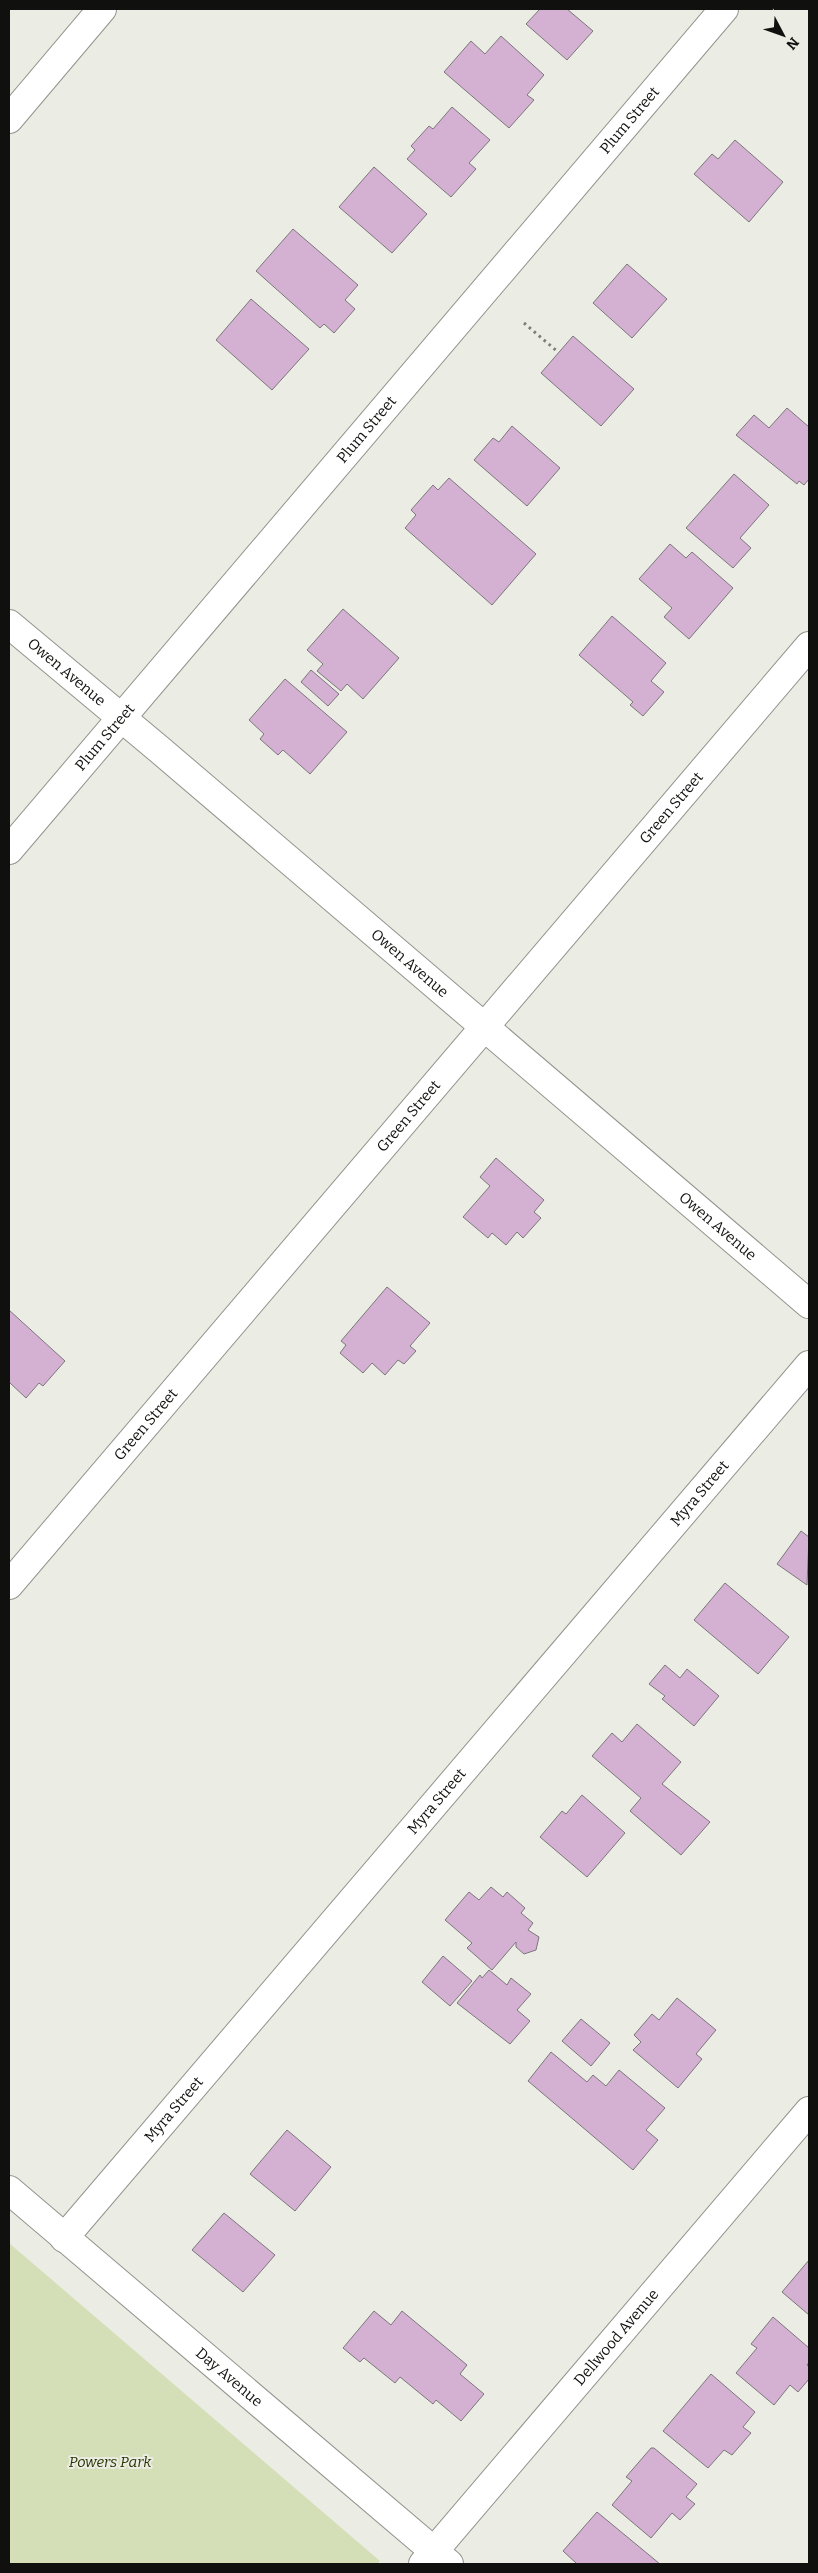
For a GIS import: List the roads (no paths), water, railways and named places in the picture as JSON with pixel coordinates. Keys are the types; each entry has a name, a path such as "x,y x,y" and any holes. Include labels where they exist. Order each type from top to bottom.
{"street":[{"path":"9,119 102,9"},
{"name":"Plum Street","path":"9,850 724,9"},
{"name":"Owen Avenue","path":"9,624 122,717 809,1304"},
{"name":"Green Street","path":"9,1585 809,646"},
{"name":"Myra Street","path":"64,2238 809,1365"},
{"name":"Dellwood Avenue","path":"436,2560 809,2110"},
{"name":"Day Avenue","path":"9,2190 436,2560"}],"park label":[{"name":"Powers Park","path":"110,2462"}]}
